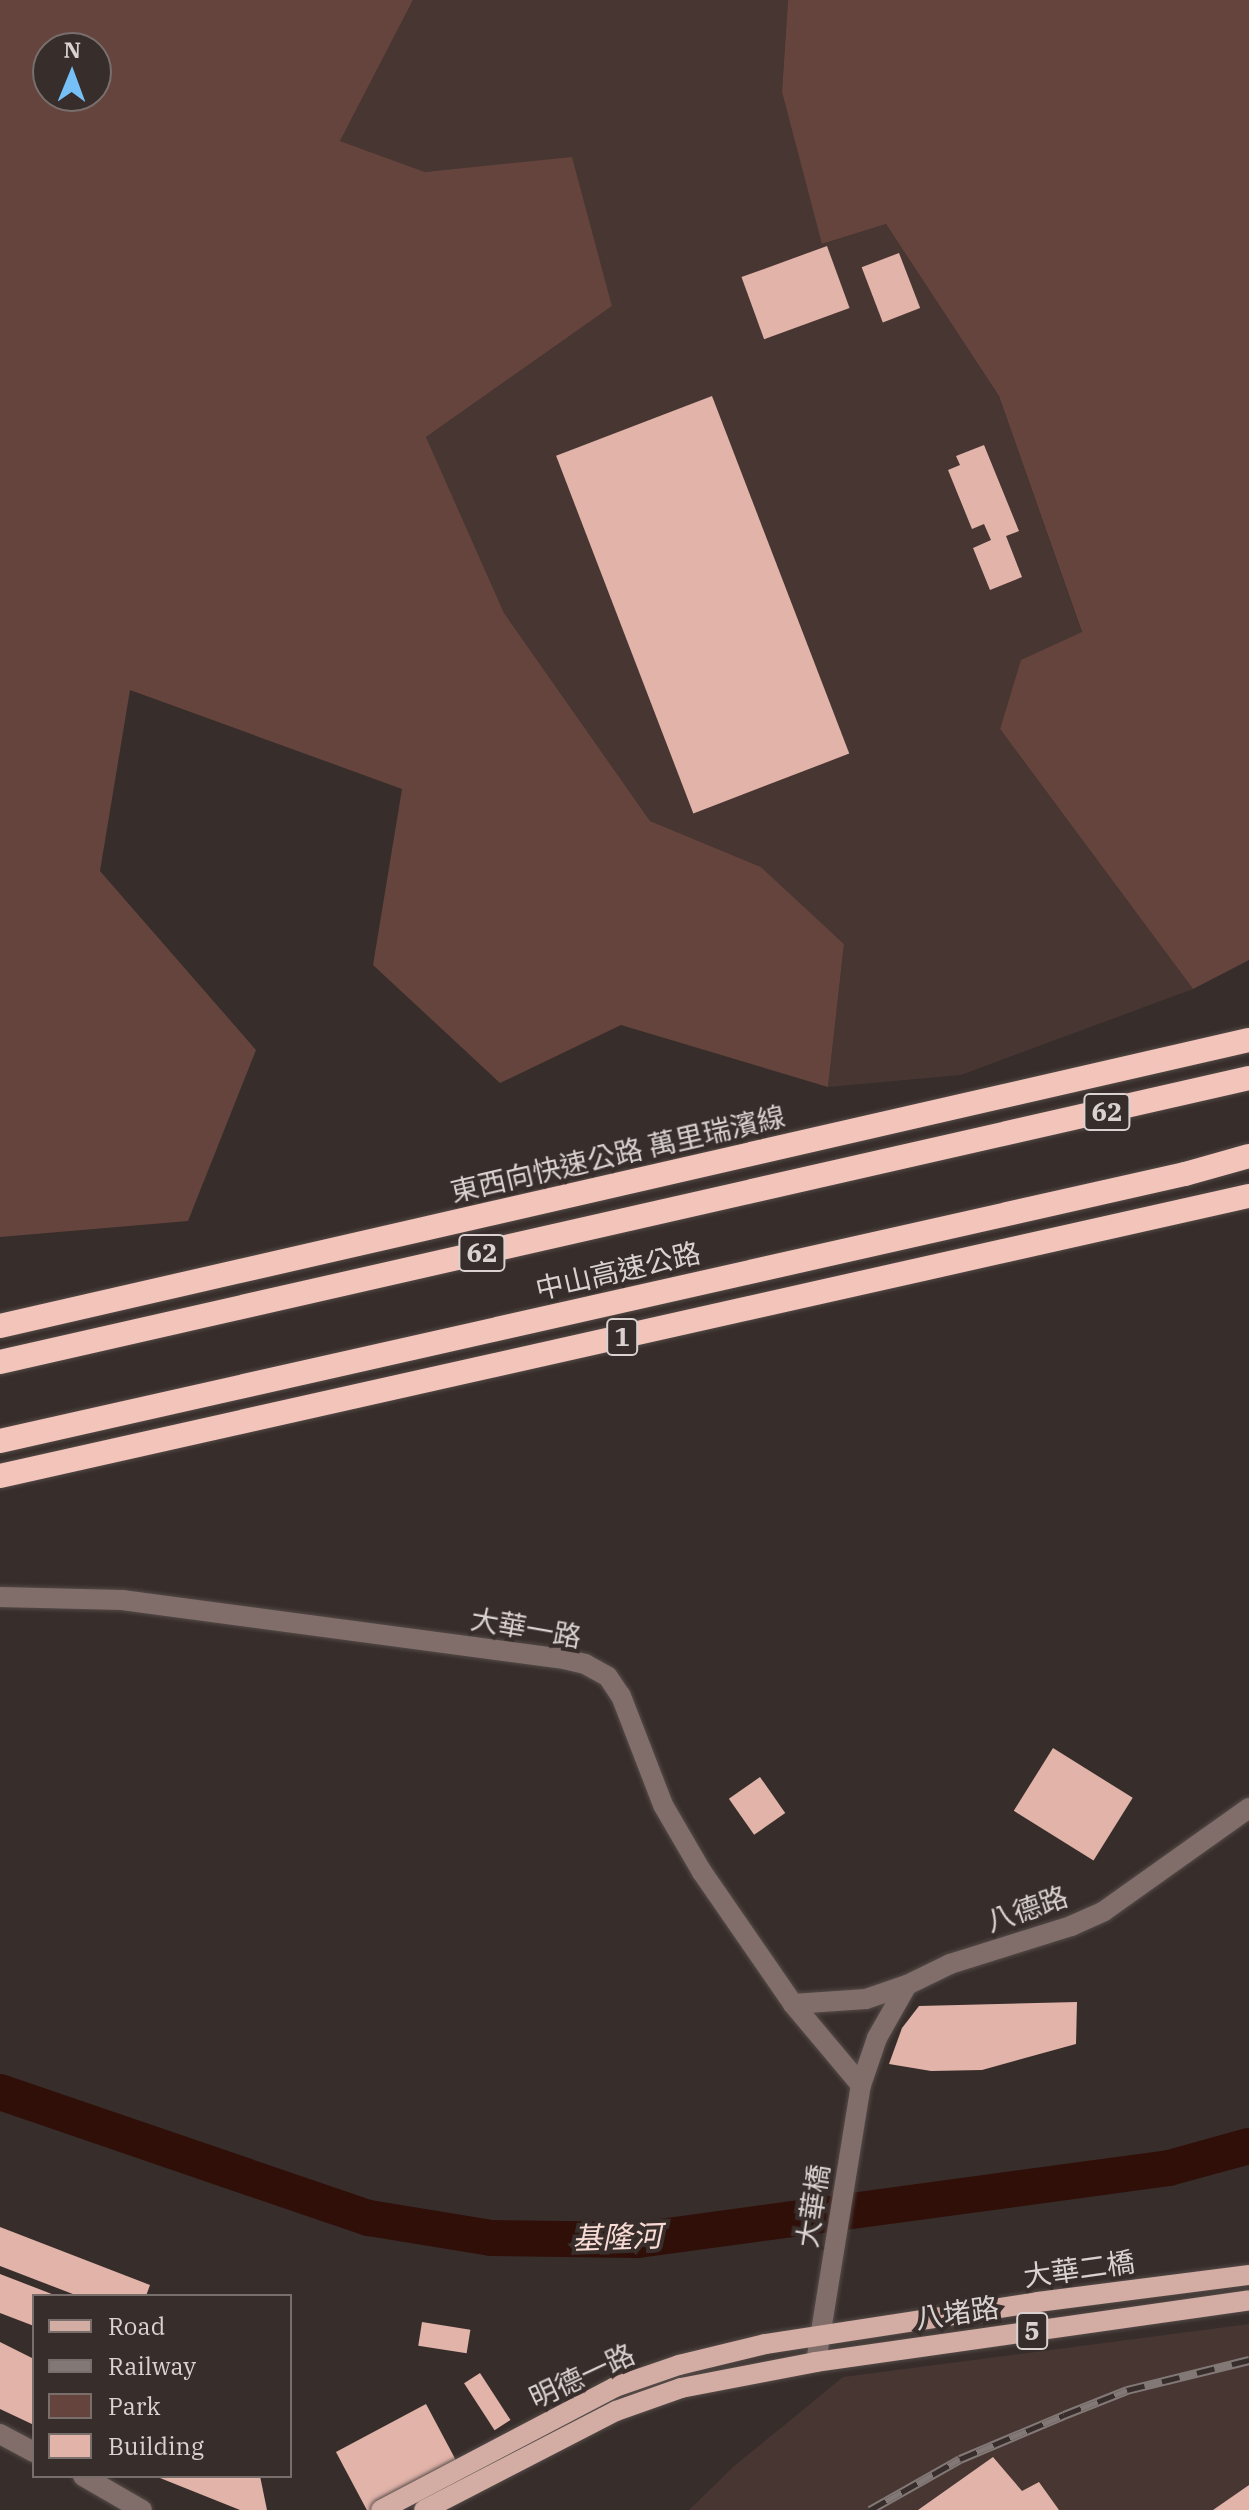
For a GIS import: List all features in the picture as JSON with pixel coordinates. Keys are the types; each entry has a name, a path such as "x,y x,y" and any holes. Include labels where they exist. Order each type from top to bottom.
{"highway":[{"name":"東西向快速公路 萬里瑞濱線","path":"0,1326 1249,1040"},
{"name":"62","path":"0,1362 1249,1078"},
{"path":"1185,1174 1249,1148"},
{"name":"中山高速公路","path":"0,1441 1185,1174 1249,1156"},
{"name":"1","path":"0,1476 1247,1197"}],"main road":[{"name":"大華二橋","path":"822,2335 1249,2275"},
{"name":"八堵路","path":"816,2362 1249,2300"},
{"name":"明德一路","path":"381,2510 615,2387 679,2365 750,2347 822,2335"},
{"name":"明德一路","path":"424,2510 616,2411 681,2388 816,2362"}],"street":[{"name":"大華一路","path":"0,1597 122,1600 544,1656 585,1664 608,1677 621,1696 672,1823 793,2004 861,2085"},
{"name":"八德路","path":"793,2004 866,1999 907,1985 950,1964 1071,1926 1104,1911 1249,1808"},
{"path":"861,2085 877,2038 907,1985"},
{"name":"大華橋","path":"816,2362 861,2085"},
{"path":"0,2434 32,2451"},
{"path":"86,2478 142,2510"}],"shaded area":[{"path":"413,0 788,0 782,92 823,244 886,224 999,396 1082,633 1021,661 1000,729 1193,989 961,1075 828,1087 844,944 761,867 650,821 504,613 426,437 612,306 572,158 425,172 340,141"},
{"path":"1249,2324 1249,2510 689,2510 733,2467 843,2377"}],"green space":[{"path":"0,0 413,0 340,141 425,172 572,157 612,306 426,437 504,613 650,821 761,867 844,944 828,1087 621,1025 500,1083 373,965 402,789 130,690 100,871 256,1050 188,1221 0,1237"},
{"path":"788,0 1249,0 1249,960 1193,989 1000,729 1021,660 1082,632 999,396 886,224 822,244 782,92"}],"building":[{"path":"827,246 850,308 764,339 741,277"},
{"path":"899,253 920,308 883,322 862,267"},
{"path":"712,396 849,754 693,813 556,456"},
{"path":"984,445 1019,531 1006,536 1022,577 990,590 973,548 991,540 984,524 972,529 948,470 960,465 956,456"},
{"path":"1053,1748 1133,1798 1094,1861 1014,1811"},
{"path":"760,1777 785,1813 754,1835 729,1799"},
{"path":"1077,2002 1076,2044 982,2070 931,2071 889,2064 902,2028 919,2006"},
{"path":"0,2227 150,2285 147,2294 73,2294 0,2266"},
{"path":"0,2274 52,2294 32,2294 32,2325 0,2313"},
{"path":"422,2322 470,2330 467,2353 418,2346"},
{"path":"0,2342 32,2358 32,2424 0,2409"},
{"path":"480,2373 510,2420 495,2430 464,2383"},
{"path":"426,2404 458,2464 367,2510 336,2452"},
{"path":"993,2457 1022,2491 1039,2482 1059,2510 918,2510"},
{"path":"160,2478 260,2478 267,2510 240,2510"},
{"path":"1249,2485 1249,2510 1213,2510"}],"waterway":[{"name":"基隆河","path":"0,2092 369,2218 491,2238 638,2240 1169,2168 1249,2146"}],"railway":[{"path":"870,2510 960,2459 1127,2390 1249,2360"}]}
